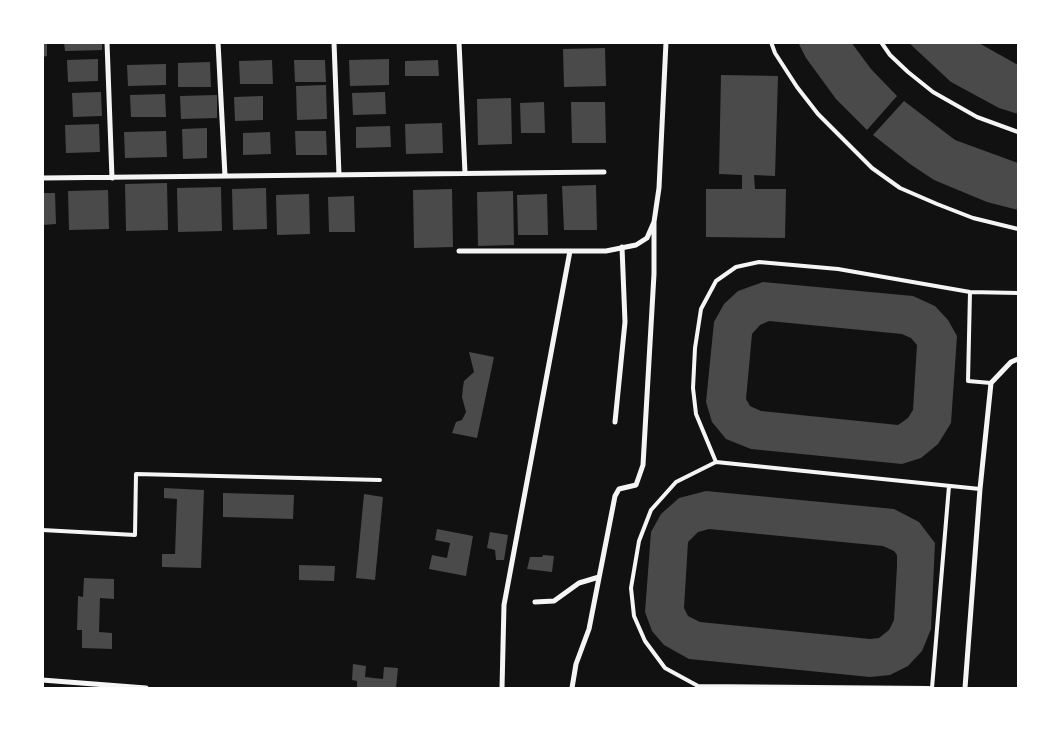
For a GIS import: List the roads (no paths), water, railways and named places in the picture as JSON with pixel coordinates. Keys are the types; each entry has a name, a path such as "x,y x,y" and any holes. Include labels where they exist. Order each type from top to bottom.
{"street":[{"path":"107,42 112,178"},
{"path":"218,42 225,176"},
{"path":"334,42 339,175"},
{"path":"459,42 465,173"},
{"path":"572,688 576,664 589,629 615,496 619,489 636,485 643,465 652,319 654,222 659,188 666,42"},
{"path":"42,178 604,172"},
{"path":"459,250 606,250 636,244 647,238 654,222"},
{"path":"615,422 624,322 622,247"},
{"path":"502,688 504,605 570,250"},
{"path":"965,688 980,489 991,383 1011,362 1018,359"},
{"path":"535,602 554,601 580,583 600,577"},
{"path":"42,680 146,688"}],"lane":[{"path":"771,42 797,87 818,114 872,168 900,188 937,204 974,218 1018,229"},
{"path":"881,42 896,61 933,92 977,117 1018,132"},
{"path":"716,462 696,414 693,388 695,348 701,308 716,281 736,267 759,262 838,269 970,292 1018,293"},
{"path":"970,292 968,381 991,383"},
{"path":"949,486 930,688 698,686 665,668 645,641 634,616 631,588 638,541 651,510 676,482 716,462 980,489"},
{"path":"42,530 135,535 136,474 380,480"}]}
